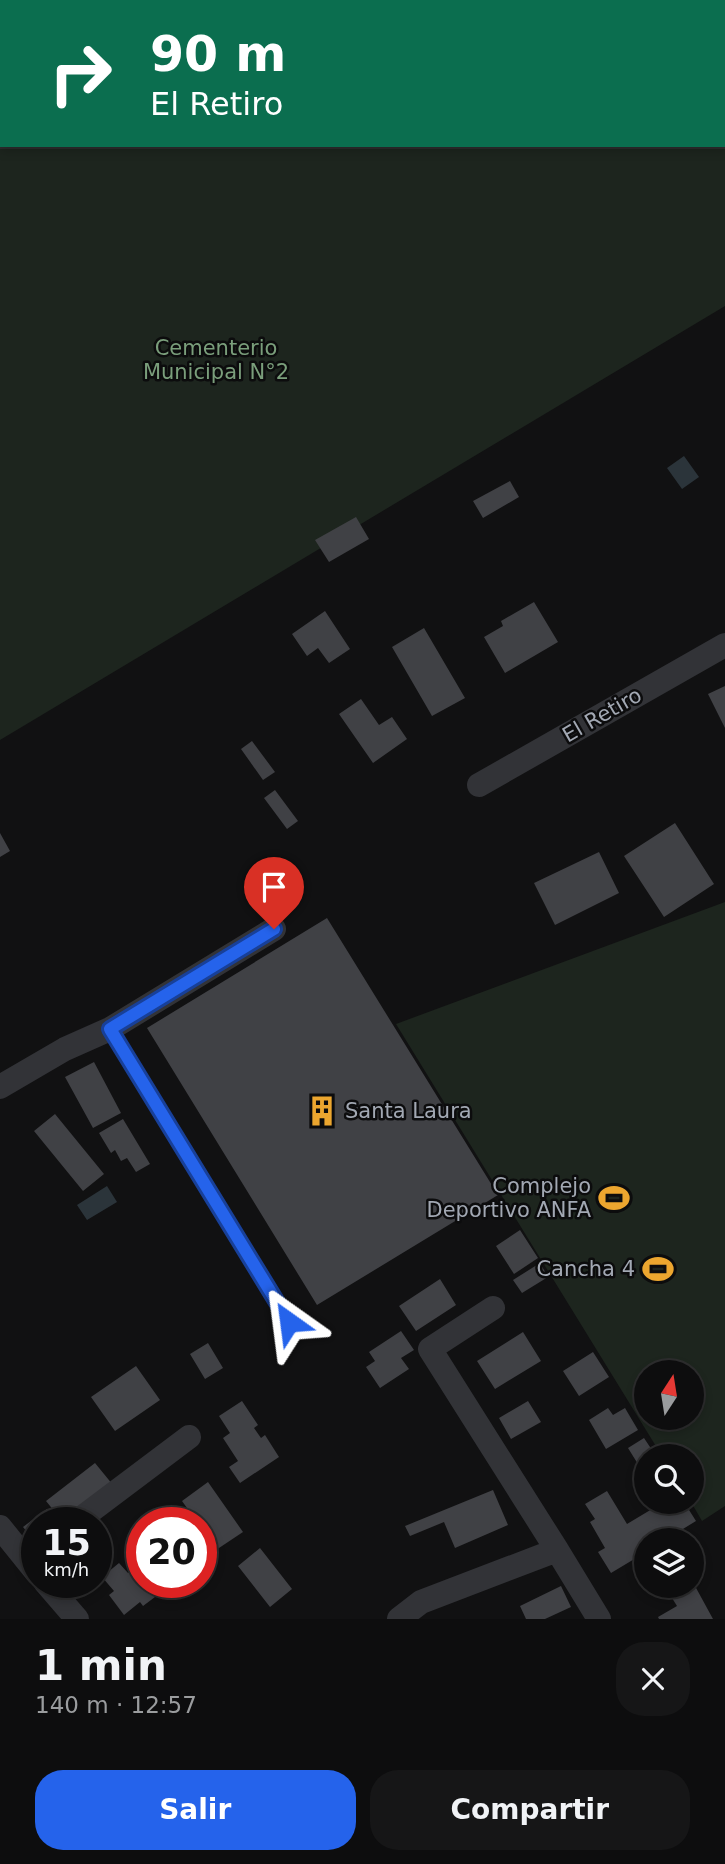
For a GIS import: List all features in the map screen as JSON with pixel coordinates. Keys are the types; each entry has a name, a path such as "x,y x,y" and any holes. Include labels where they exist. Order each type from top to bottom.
{"street":[{"name":"El Retiro","path":"479,785 725,645"},
{"path":"0,1087 65,1049 110,1029 274,929"},
{"path":"493,1308 430,1349 599,1619"},
{"path":"96,1507 189,1437"},
{"path":"0,1527 21,1549"},
{"path":"399,1619 421,1602 557,1550"},
{"path":"59,1598 77,1619"}],"lane":[{"path":"110,1029 289,1322"}],"green space":[{"name":"Cementerio Municipal N°2","path":"0,147 725,147 725,306 0,740"},
{"name":"Complejo Deportivo ANFA","path":"725,902 725,1506 702,1521 698,1514 704,1514 704,1444 655,1444 646,1430 704,1430 704,1360 634,1360 634,1411 396,1024"}],"shaded area":[{"path":"684,456 699,477 682,489 667,468"},
{"path":"107,1186 117,1202 87,1220 77,1205"}],"building":[{"path":"510,481 519,497 483,518 473,501"},
{"path":"356,517 369,539 329,562 315,540"},
{"path":"534,602 558,642 505,673 484,637 503,626 501,621"},
{"path":"325,611 350,649 329,663 318,648 307,656 292,634"},
{"path":"424,628 465,698 432,716 392,647"},
{"path":"725,686 725,728 708,694"},
{"path":"361,699 379,725 392,717 407,739 373,763 339,714"},
{"path":"252,741 275,772 263,780 241,749"},
{"path":"275,790 298,821 287,829 264,798"},
{"path":"675,823 714,884 664,917 624,856"},
{"path":"0,833 10,851 0,857"},
{"path":"599,852 619,893 555,925 534,883"},
{"name":"Santa Laura","path":"327,918 498,1195 317,1305 147,1028"},
{"path":"94,1062 121,1113 93,1128 65,1077"},
{"path":"55,1114 104,1174 83,1191 34,1131"},
{"path":"123,1119 150,1164 136,1172 127,1158 121,1161 115,1150 111,1153 99,1133"},
{"path":"520,1230 538,1258 514,1274 496,1246"},
{"path":"540,1263 548,1277 522,1293 513,1280"},
{"path":"440,1279 456,1305 416,1331 399,1306"},
{"path":"401,1331 414,1350 401,1358 409,1369 380,1388 366,1367 375,1361 369,1352"},
{"path":"523,1332 541,1361 495,1389 477,1361"},
{"path":"208,1343 223,1368 205,1379 190,1354"},
{"path":"593,1352 609,1377 579,1396 563,1371"},
{"path":"136,1366 160,1400 115,1431 91,1397"},
{"path":"242,1401 258,1425 254,1428 261,1438 265,1435 279,1457 240,1483 229,1467 238,1461 223,1438 230,1433 219,1416"},
{"path":"528,1401 541,1422 511,1439 499,1418"},
{"path":"608,1408 613,1415 625,1408 634,1423 634,1430 638,1430 606,1449 589,1420"},
{"path":"644,1438 648,1444 634,1444"},
{"path":"634,1444 634,1458 628,1448"},
{"path":"95,1463 113,1485 85,1507 51,1507 46,1501"},
{"path":"208,1482 243,1532 217,1549 217,1507 186,1507 182,1501"},
{"path":"493,1490 508,1525 455,1548 444,1522 410,1536 405,1526"},
{"path":"607,1491 627,1524 644,1514 692,1514 696,1521 685,1528 634,1528 634,1559 611,1573 598,1552 605,1548 590,1522 595,1519 585,1504"},
{"path":"260,1548 292,1589 270,1607 238,1566"},
{"path":"119,1563 126,1571 126,1598 154,1598 143,1606 140,1602 124,1615 111,1598 114,1591 112,1569"},
{"path":"561,1586 571,1607 545,1619 526,1619 520,1606"},
{"path":"672,1598 702,1598 713,1619 659,1619 658,1617 677,1606"}],"place":[{"name":"Santa Laura","path":"322,1111"},
{"name":"Complejo Deportivo ANFA","path":"614,1198"},
{"name":"Cancha 4","path":"658,1269"}],"route":[{"path":"274,929 110,1029 289,1322"}]}
